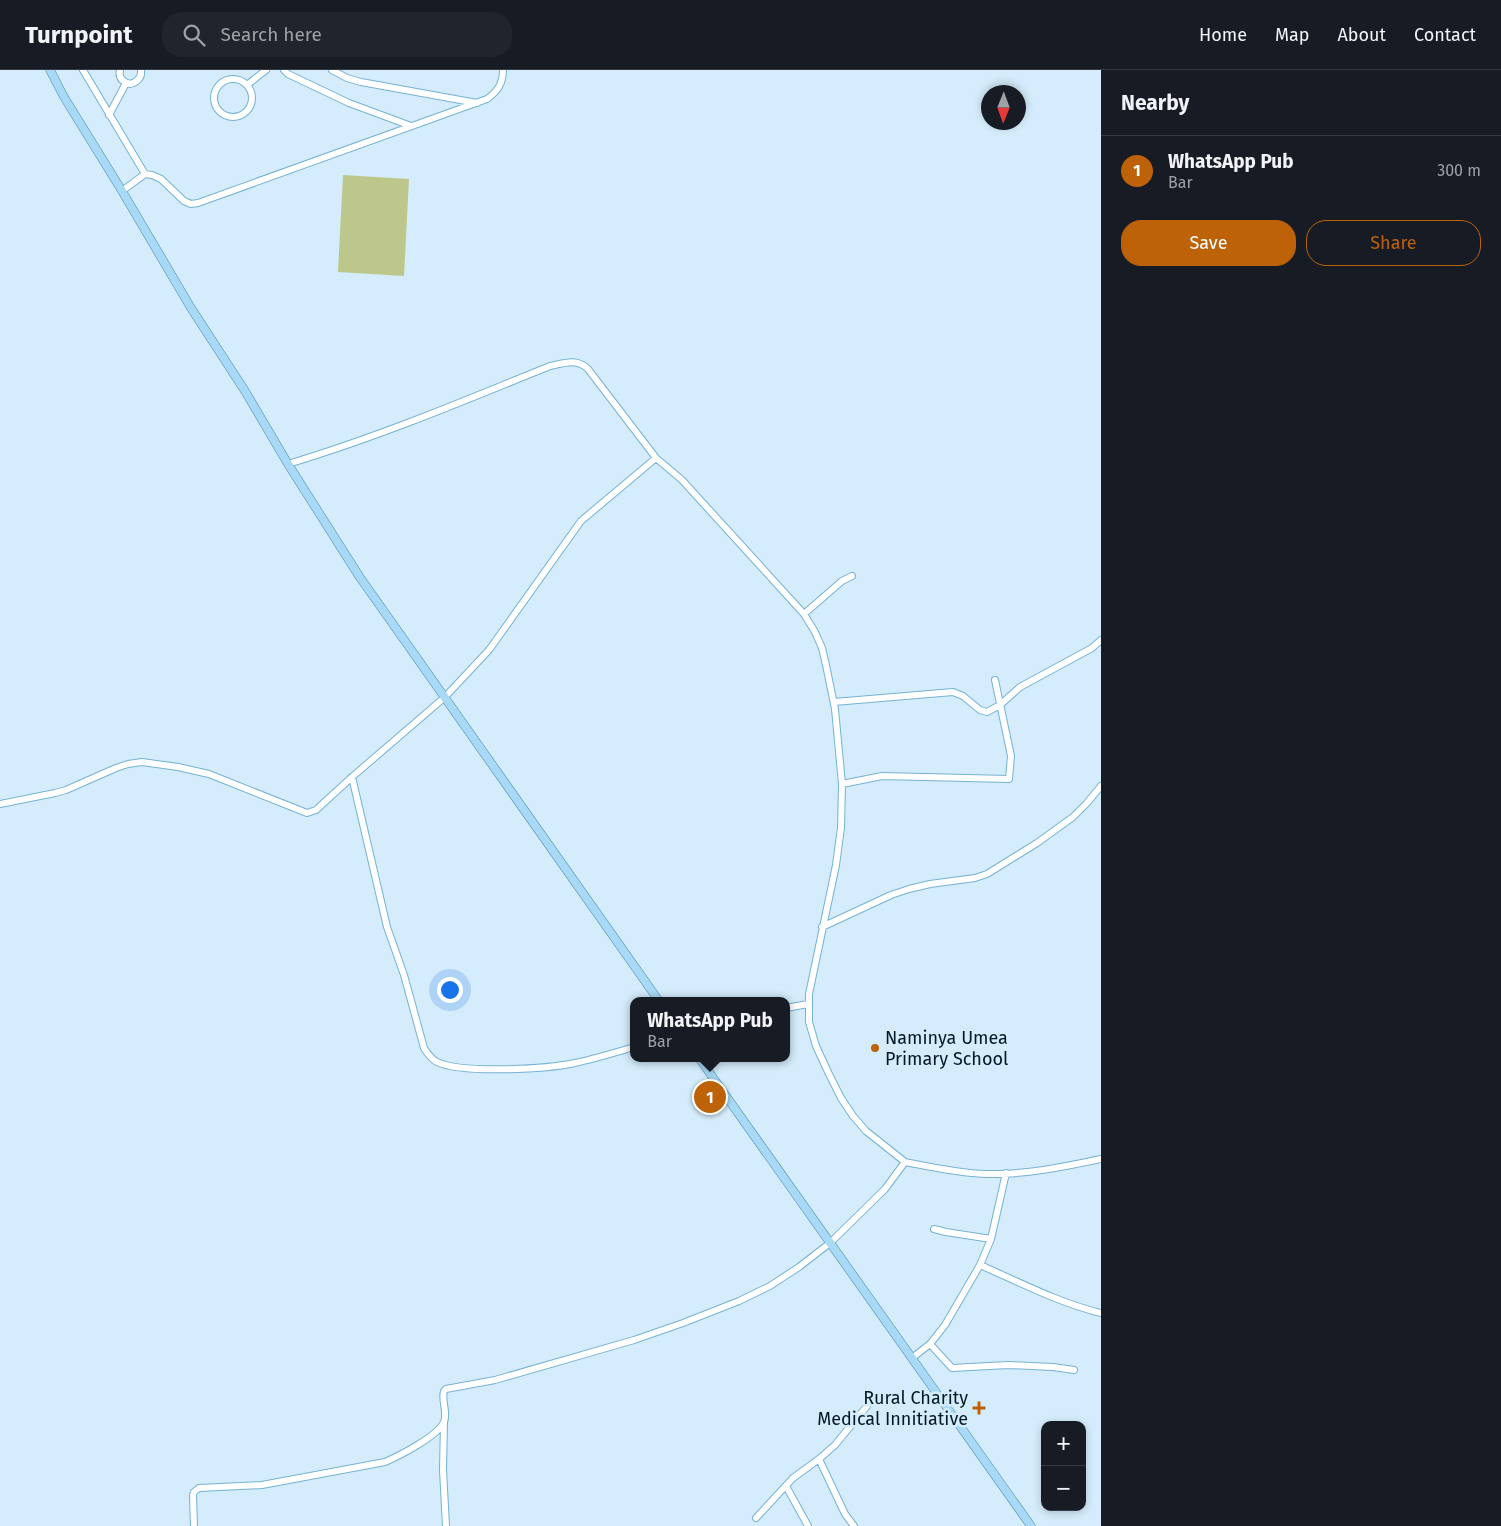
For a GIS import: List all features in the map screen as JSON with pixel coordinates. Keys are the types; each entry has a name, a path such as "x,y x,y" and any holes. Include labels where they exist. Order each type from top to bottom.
{"main road":[{"path":"50,70 64,97 191,308 245,391 288,464 359,576 656,997"},
{"path":"702,1062 1031,1526"}],"street":[{"path":"83,70 145,174"},
{"path":"120,70 120,76 126,83 134,83 138,80 141,70"},
{"path":"247,85 266,70"},
{"path":"332,70 360,82 478,103"},
{"path":"122,191 145,174 152,175 161,179 184,201 191,204 198,203 478,103 495,94 501,85 503,70"},
{"path":"288,71 349,103 411,126"},
{"path":"234,79 241,80 247,85 251,91 252,98 246,111 240,115 233,116 226,115 220,111 214,97 220,84 226,80 234,79"},
{"path":"109,114 126,83"},
{"path":"288,464 322,454 429,415 550,366 570,362 583,364 656,458 682,480 804,614 822,648 834,702 840,750 842,784 841,828 838,855 808,1004 809,1022 816,1046 841,1098 866,1131 904,1162 985,1174 1061,1166 1101,1159"},
{"path":"0,804 66,790 116,768 142,762 209,774 307,813 316,810 352,776 445,697 489,650 581,521 656,458"},
{"path":"804,614 842,581 852,576"},
{"path":"834,702 953,692 963,696 980,710 987,712 1000,705 1020,688 1092,648 1101,640"},
{"path":"842,784 882,776 1009,779 1010,756 994,680"},
{"path":"352,776 386,927 404,975 424,1048 430,1058 449,1066 500,1069 526,1068 573,1064 630,1048"},
{"path":"822,927 891,895 909,889 975,878 987,874 1037,843 1073,817 1101,786"},
{"path":"790,1007 808,1004"},
{"path":"446,1526 443,1470 444,1391 495,1380 634,1340 683,1324 739,1302 770,1286 830,1243 885,1189 904,1162"},
{"path":"912,1358 930,1344 949,1320 980,1265 991,1238 1006,1173"},
{"path":"934,1229 991,1238"},
{"path":"980,1265 1058,1299 1101,1313"},
{"path":"930,1344 952,1368 1008,1365 1074,1370"},
{"path":"756,1518 793,1478 835,1445 867,1406"},
{"path":"194,1526 193,1495 195,1490 199,1488 262,1485 385,1462 432,1435 444,1422"},
{"path":"819,1459 845,1514 854,1526"},
{"path":"786,1486 808,1526"}],"green space":[{"path":"343,175 409,179 404,276 338,272"}],"place":[{"name":"Naminya Umea Primary School","path":"875,1048"},
{"name":"WhatsApp Pub","path":"710,1097"},
{"name":"Rural Charity Medical Innitiative","path":"979,1408"}]}
